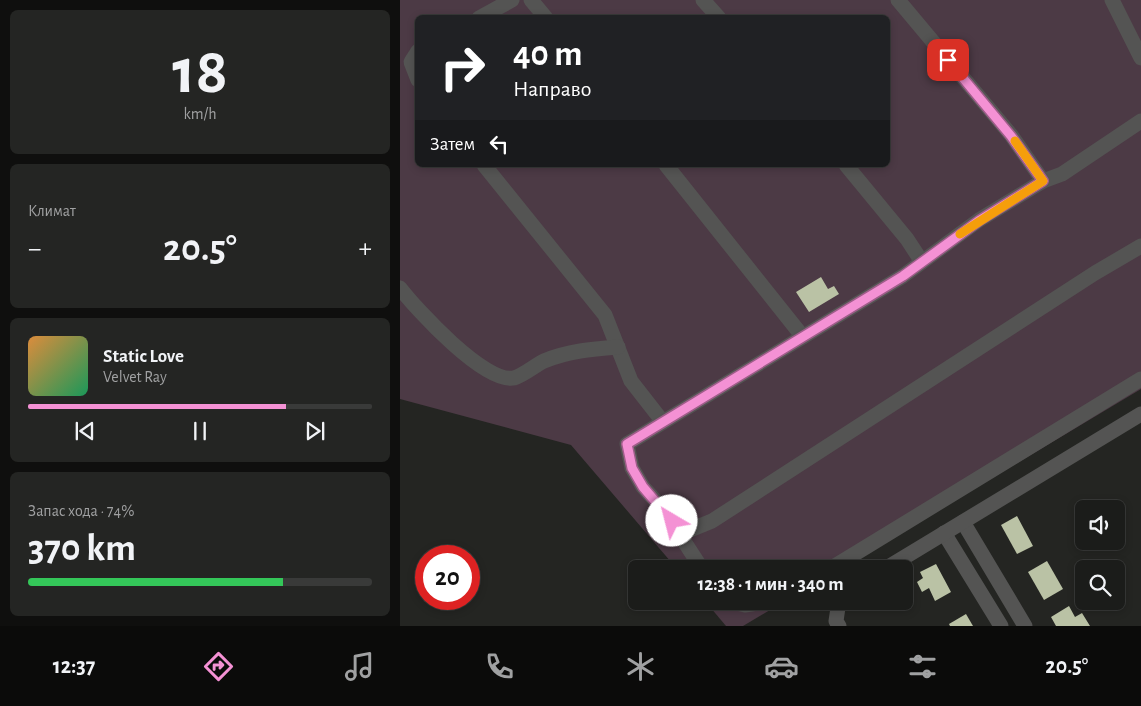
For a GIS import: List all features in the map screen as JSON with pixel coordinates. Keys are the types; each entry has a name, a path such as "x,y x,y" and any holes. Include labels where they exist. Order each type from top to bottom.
{"street":[{"path":"484,15 512,0"},
{"path":"532,0 544,15"},
{"path":"703,0 716,15"},
{"path":"898,0 1011,136 1043,181"},
{"path":"1112,0 1141,58"},
{"path":"410,60 415,72"},
{"path":"696,560 663,509 643,487 632,468 627,444 922,262 980,220 1043,181 1062,174 1141,120"},
{"path":"486,167 605,315 631,381 663,422"},
{"path":"668,167 802,337"},
{"path":"848,167 907,239 922,262"},
{"path":"680,534 712,521 1095,273 1141,246"},
{"path":"400,288 464,355 496,377 513,378 543,362 577,350 618,347"},
{"path":"845,560 1141,379"},
{"path":"900,560 1141,414"},
{"path":"963,522 1025,626"},
{"path":"944,533 1001,626"},
{"path":"838,610 836,621 839,626"}],"shaded area":[{"path":"400,0 1141,0 1141,389 855,560 669,560 571,445 400,399"},
{"path":"713,610 770,610 743,626 726,626"}],"building":[{"path":"821,277 828,289 834,286 839,294 809,312 796,292"},
{"path":"1017,516 1033,546 1017,554 1001,525"},
{"path":"1047,561 1063,589 1044,600 1028,572"},
{"path":"936,564 951,592 935,601 929,588 922,592 917,582 923,578 920,572"},
{"path":"1069,606 1075,617 1082,613 1090,626 1056,626 1051,617"},
{"path":"966,614 973,626 950,626 949,624"}],"slow traffic":[{"path":"960,234 1043,181 1015,141"}],"route":[{"path":"672,521 643,487 632,468 627,444 903,276 980,220 1043,181 1011,136 948,60"}]}
